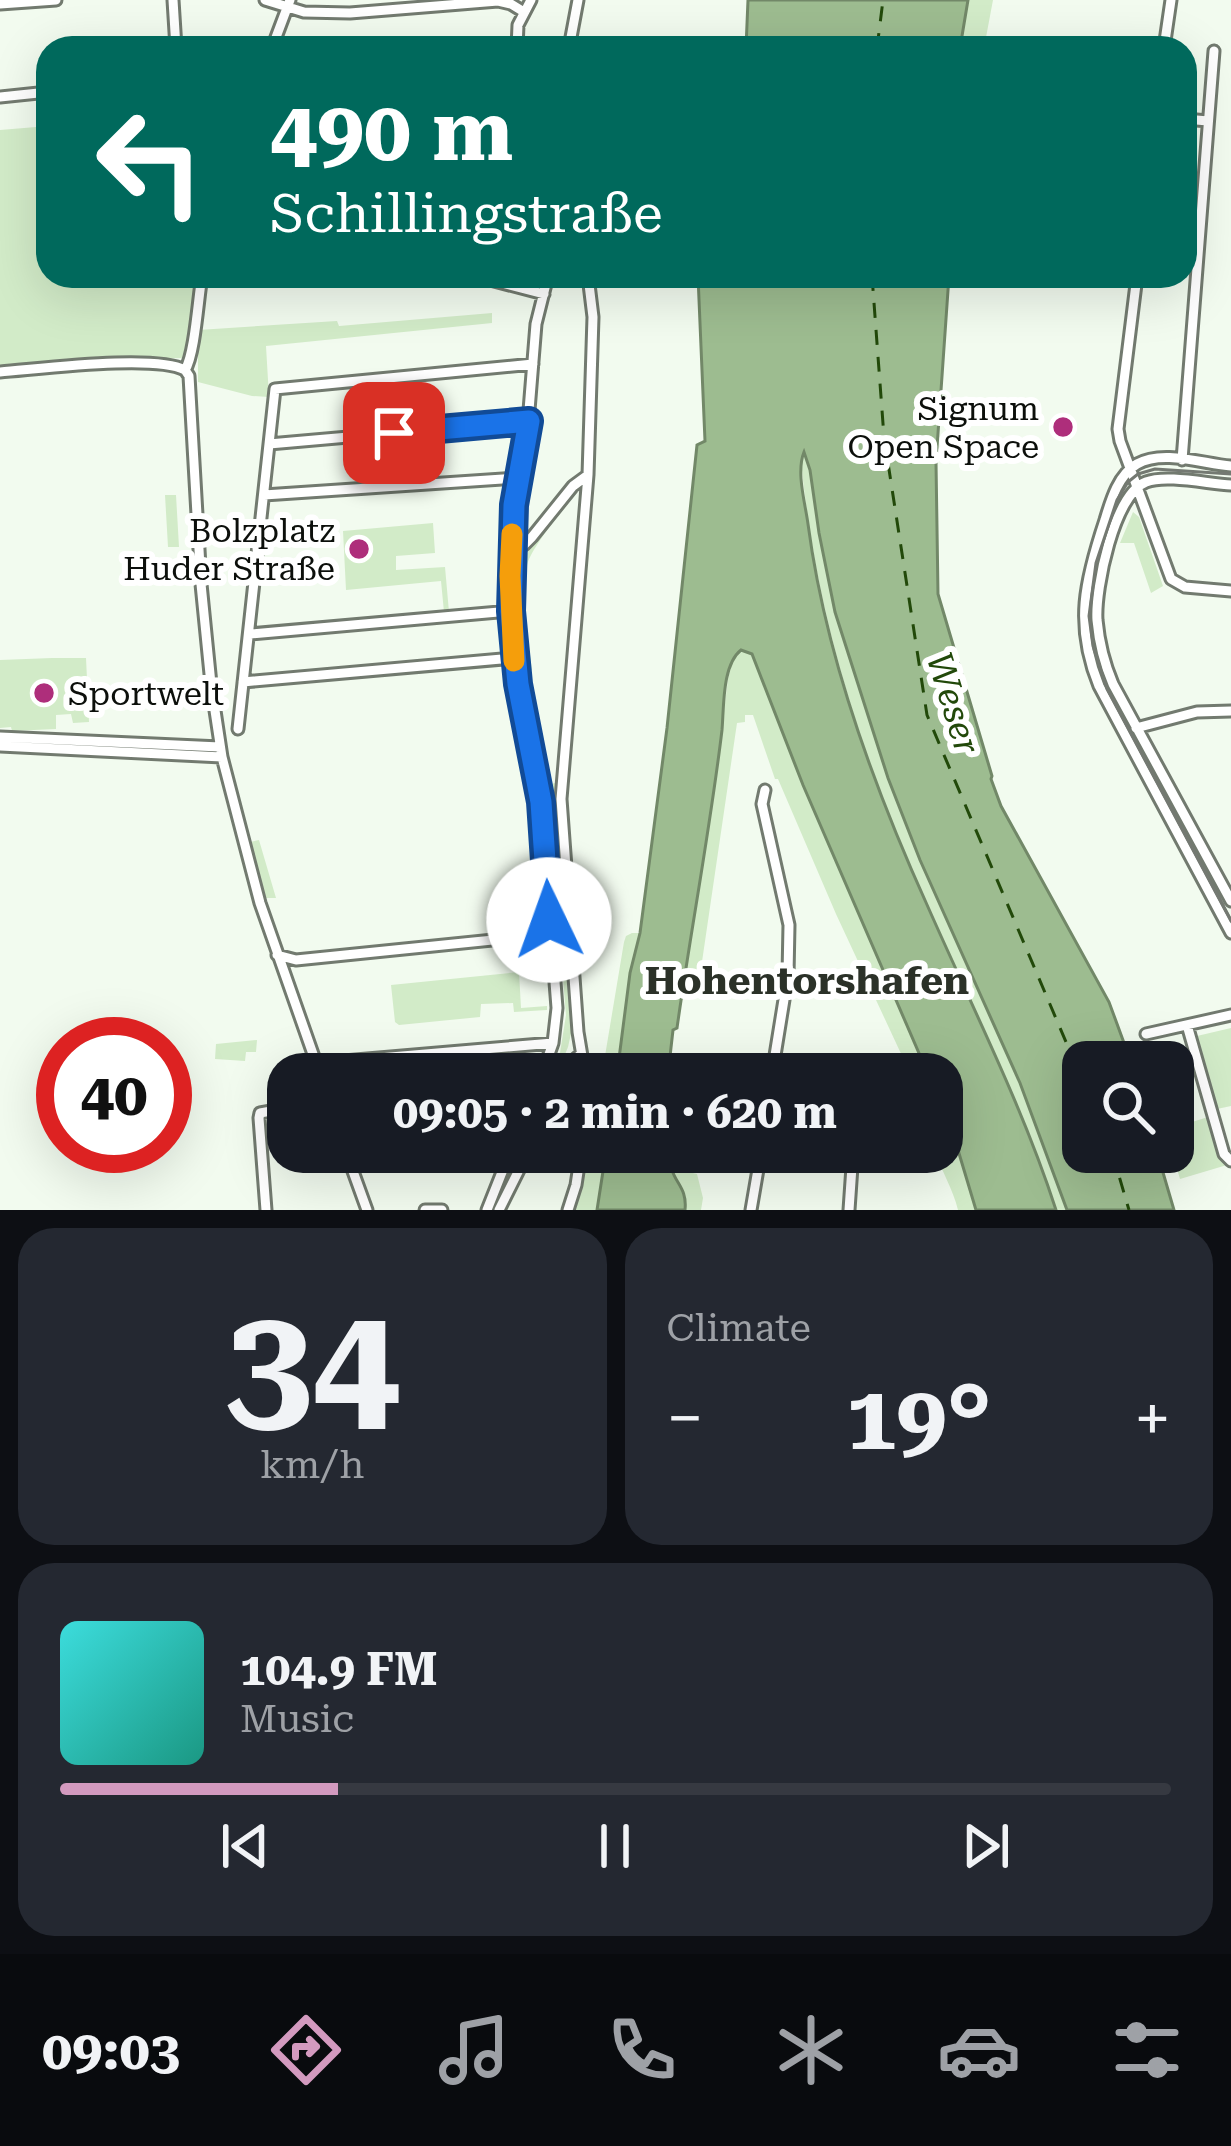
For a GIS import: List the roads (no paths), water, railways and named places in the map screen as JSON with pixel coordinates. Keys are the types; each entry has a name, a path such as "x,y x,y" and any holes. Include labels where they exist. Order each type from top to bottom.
{"street":[{"path":"0,4 56,0"},
{"path":"173,0 175,36"},
{"path":"266,0 289,3 304,12 350,13 498,1 524,12"},
{"path":"518,36 531,0"},
{"path":"571,36 578,0"},
{"path":"1166,36 1171,0"},
{"path":"277,36 289,3"},
{"path":"1197,270 1214,50"},
{"path":"0,97 36,93"},
{"path":"1197,120 1208,121"},
{"path":"185,370 192,358 200,288"},
{"path":"521,288 544,294"},
{"path":"545,288 536,324 529,421 518,478 511,611 514,658 541,802 557,1008 549,1053"},
{"path":"581,1053 561,800 588,475 589,288"},
{"path":"1136,288 1118,429 1121,444 1171,579 1185,587 1231,591"},
{"path":"1183,460 1196,288"},
{"path":"0,372 144,363 176,365 188,376 205,628 221,752 247,859 313,1053"},
{"path":"238,730 274,389 532,364"},
{"path":"269,443 529,421"},
{"path":"1231,466 1150,460 1131,468 1113,494 1088,572 1084,608 1094,673 1231,933"},
{"path":"512,548 532,538 573,486 588,475"},
{"path":"264,495 518,478"},
{"path":"1231,485 1153,480 1138,487 1121,513 1104,564 1097,607 1105,663 1231,901"},
{"path":"250,634 511,611"},
{"path":"243,682 514,658"},
{"path":"1136,728 1197,712 1231,711"},
{"path":"0,742 221,752"},
{"path":"765,790 764,817 789,925 788,975 775,1053"},
{"path":"277,955 296,960 551,934"},
{"path":"282,969 296,960"},
{"path":"1146,1034 1231,1016"},
{"path":"1187,1025 1224,1154 1231,1161"},
{"path":"430,1053 553,1043"},
{"path":"266,1210 259,1118 267,1112"},
{"path":"354,1173 367,1210"},
{"path":"487,1210 502,1173"},
{"path":"499,1210 518,1173"},
{"path":"568,1210 578,1173"},
{"path":"751,1210 757,1173"},
{"path":"849,1210 857,1173"},
{"path":"425,1210 442,1210"}],"water":[{"path":"748,0 968,0 962,36 746,36"},
{"name":"Weser","path":"699,288 948,288 936,462 938,594 1001,806 1109,1002 1123,1041 1062,1041 1062,1173 1163,1173 1174,1210 1067,1210 1020,1083 888,778 835,612 804,452 802,487 816,573 854,719 889,815 1012,1094 1056,1210 976,1210 963,1167 963,1053 919,1053 752,654 741,650 730,666 725,687 712,805 670,1053 620,1053 667,728 697,445 705,441"},
{"path":"603,1173 674,1173 684,1193 685,1210 597,1210"}],"tram line":[{"path":"1231,474 1155,469 1128,482 1117,500 1096,563 1089,616 1107,689 1231,921"}],"place":[{"name":"Signum Open Space","path":"1063,427"},
{"name":"Bolzplatz Huder Straße","path":"359,549"},
{"name":"Sportwelt","path":"44,693"}],"district":[{"name":"Hohentorshafen","path":"807,980"}]}
